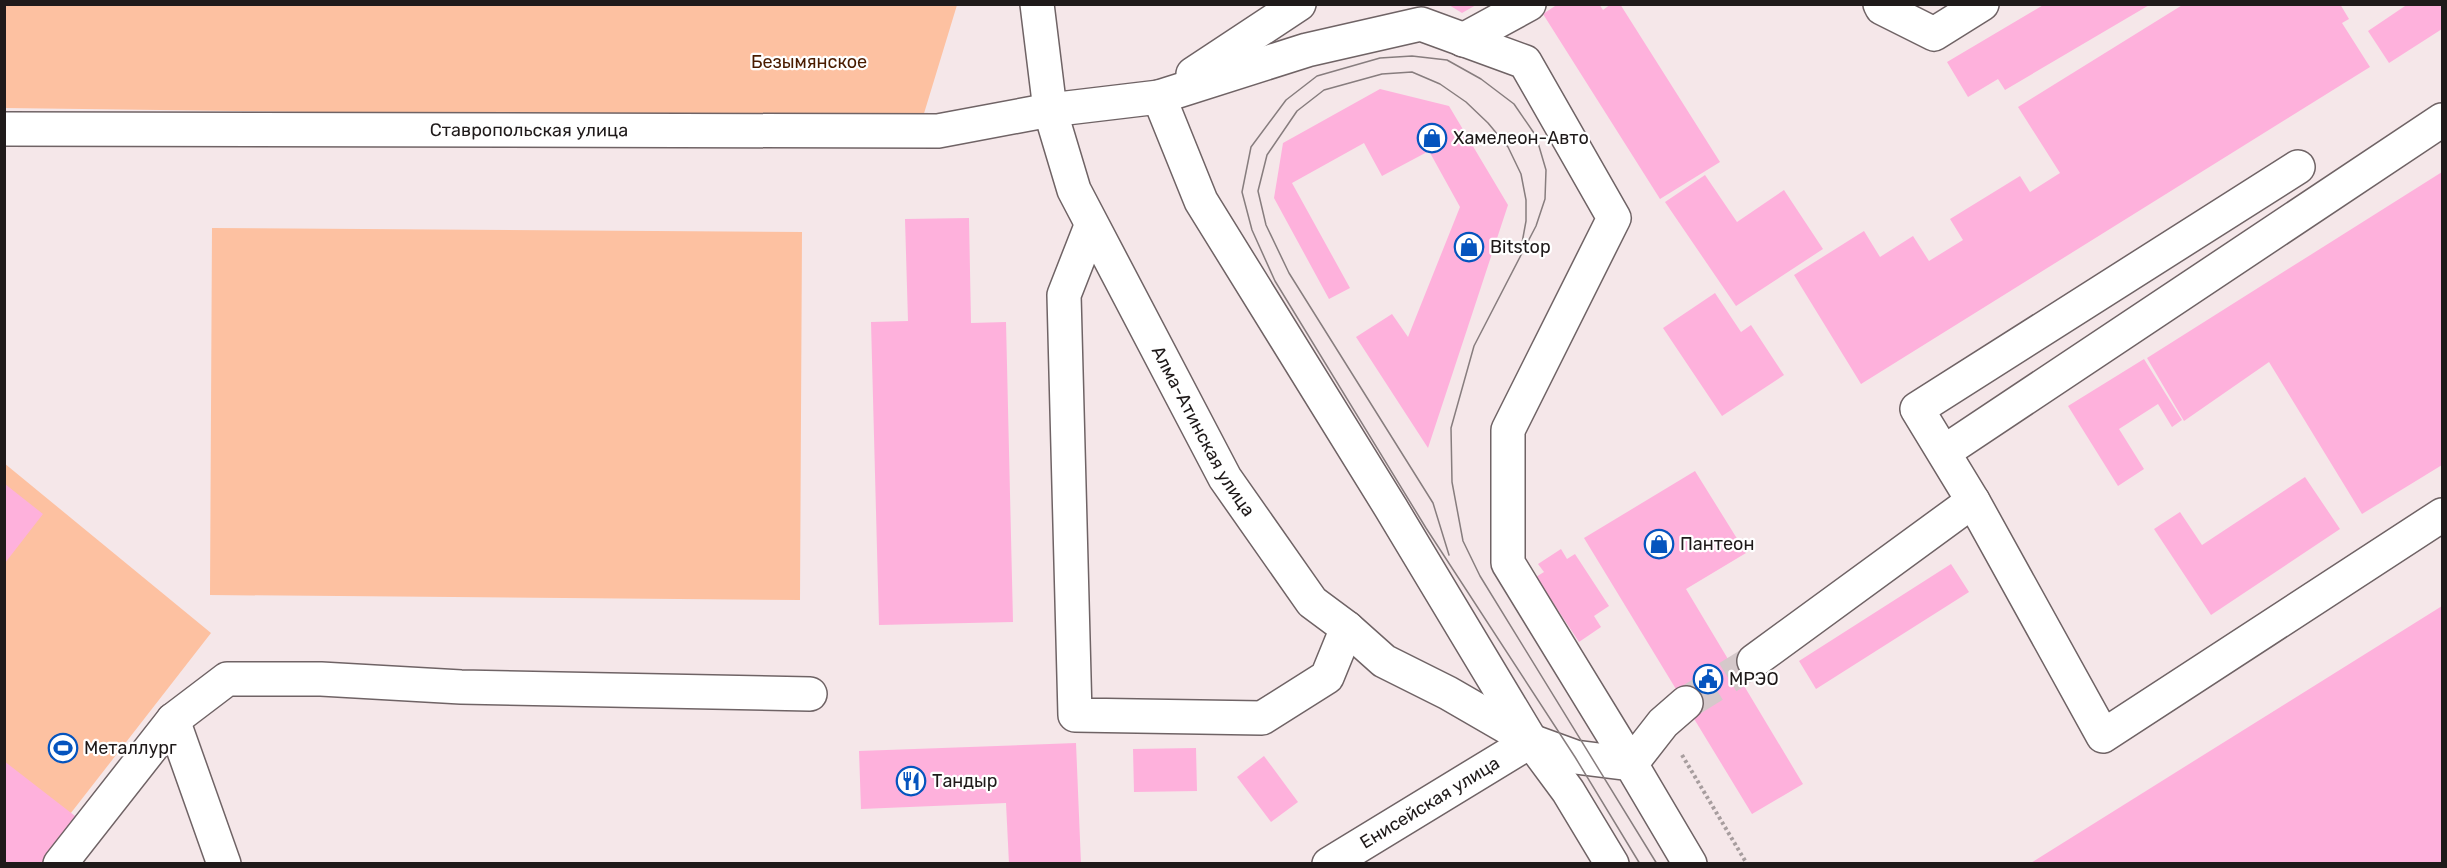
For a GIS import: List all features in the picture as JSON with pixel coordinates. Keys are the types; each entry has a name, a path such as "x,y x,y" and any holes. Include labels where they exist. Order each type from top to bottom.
{"street":[{"name":"Алма-Атинская улица","path":"1037,4 1050,110 1074,190 1225,478 1312,602 1347,628 1384,661 1448,693 1531,741 1575,757 1631,764"},
{"path":"1299,4 1159,97 1201,201 1391,508 1531,741"},
{"path":"1462,40 1528,4"},
{"path":"1880,4 1882,8 1934,34 1982,4"},
{"name":"Ставропольская улица","path":"4,129 938,131 1050,110 1159,97 1307,50 1421,24 1525,62 1614,218 1508,430 1508,563 1631,764"},
{"path":"1944,452 2442,120"},
{"path":"2298,167 1917,409 1973,501 2103,736 2442,514"},
{"path":"1091,226 1064,295 1075,715 1262,718 1327,677 1347,628"},
{"path":"1755,661 1973,501"},
{"path":"60,864 173,720 227,679 321,679 461,687 810,694"},
{"path":"1675,713 1631,764 1690,864"},
{"path":"173,720 224,864"},
{"name":"Алма-Атинская улица","path":"1531,741 1569,791 1612,864"},
{"name":"Енисейская улица","path":"1329,864 1531,741"}],"path":[{"path":"1675,713 1747,864"}],"green space":[{"name":"Безымянское","path":"5,5 957,5 922,120 5,108"},
{"path":"212,228 802,232 800,600 210,595"},
{"name":"Металлург","path":"4,463 211,633 32,863 5,863"}],"building":[{"path":"1558,4 1599,4 1603,10 1611,4 1620,4 1720,162 1660,199 1543,14"},
{"path":"2045,4 2151,4 2005,90 1998,79 1968,97 1947,62"},
{"path":"2184,4 2340,4 2349,19 2342,23 2370,67 1861,384 1794,275 1864,231 1880,257 1913,236 1929,261 1963,240 1950,219 2020,176 2030,192 2060,173 2018,107"},
{"path":"2408,4 2442,4 2442,29 2389,63 2368,31"},
{"path":"1449,5 1476,5 1462,13"},
{"name":"Bitstop","path":"1380,89 1449,106 1508,205 1428,448 1356,337 1392,314 1408,337 1460,207 1429,151 1382,176 1364,143 1292,183 1350,288 1329,299 1274,198 1283,143"},
{"path":"2442,172 2442,465 2362,514 2269,362 2184,421 2147,358"},
{"path":"1705,175 1737,222 1784,190 1823,249 1736,306 1665,202"},
{"path":"969,218 971,323 1006,322 1013,622 879,625 871,322 908,321 905,219"},
{"path":"1715,293 1741,332 1751,325 1784,375 1722,416 1663,328"},
{"path":"2144,359 2182,420 2172,427 2158,404 2119,429 2144,469 2118,486 2068,406"},
{"path":"1695,471 1746,553 1686,589 1803,784 1752,814 1584,538"},
{"path":"2305,477 2340,529 2211,615 2154,529 2180,512 2202,545"},
{"path":"5,484 43,514 5,563"},
{"path":"1561,549 1567,559 1575,554 1609,606 1594,616 1601,627 1579,642 1536,577 1544,572 1538,564"},
{"path":"1951,564 1969,592 1816,689 1799,661"},
{"path":"2442,606 2442,864 2029,864"},
{"path":"1076,743 1081,864 1009,864 1006,803 861,809 859,751"},
{"path":"1196,748 1197,791 1134,792 1133,749"},
{"path":"1264,756 1298,802 1271,822 1237,777"},
{"path":"4,761 88,826 59,864 4,864"}],"tunnel":[{"path":"1686,703 1754,661"}],"tram line":[{"path":"1640,864 1575,757 1426,528 1275,281 1252,230 1242,192 1251,147 1286,100 1317,76 1380,58 1412,56 1447,60 1481,79 1514,104 1536,136 1546,170 1545,199 1536,226 1474,346 1451,428 1452,482 1463,541 1480,576 1657,864"},
{"path":"1449,555 1433,503 1289,273 1266,225 1258,191 1267,155 1297,111 1324,90 1382,74 1412,72 1440,84 1466,102 1508,147 1521,174 1526,200 1526,221 1522,243"}],"place":[{"name":"Хамелеон-Авто","path":"1432,138"},
{"name":"Bitstop","path":"1469,247"},
{"name":"Пантеон","path":"1659,544"},
{"name":"МРЭО","path":"1708,679"},
{"name":"Металлург","path":"63,748"},
{"name":"Тандыр","path":"911,781"}]}
